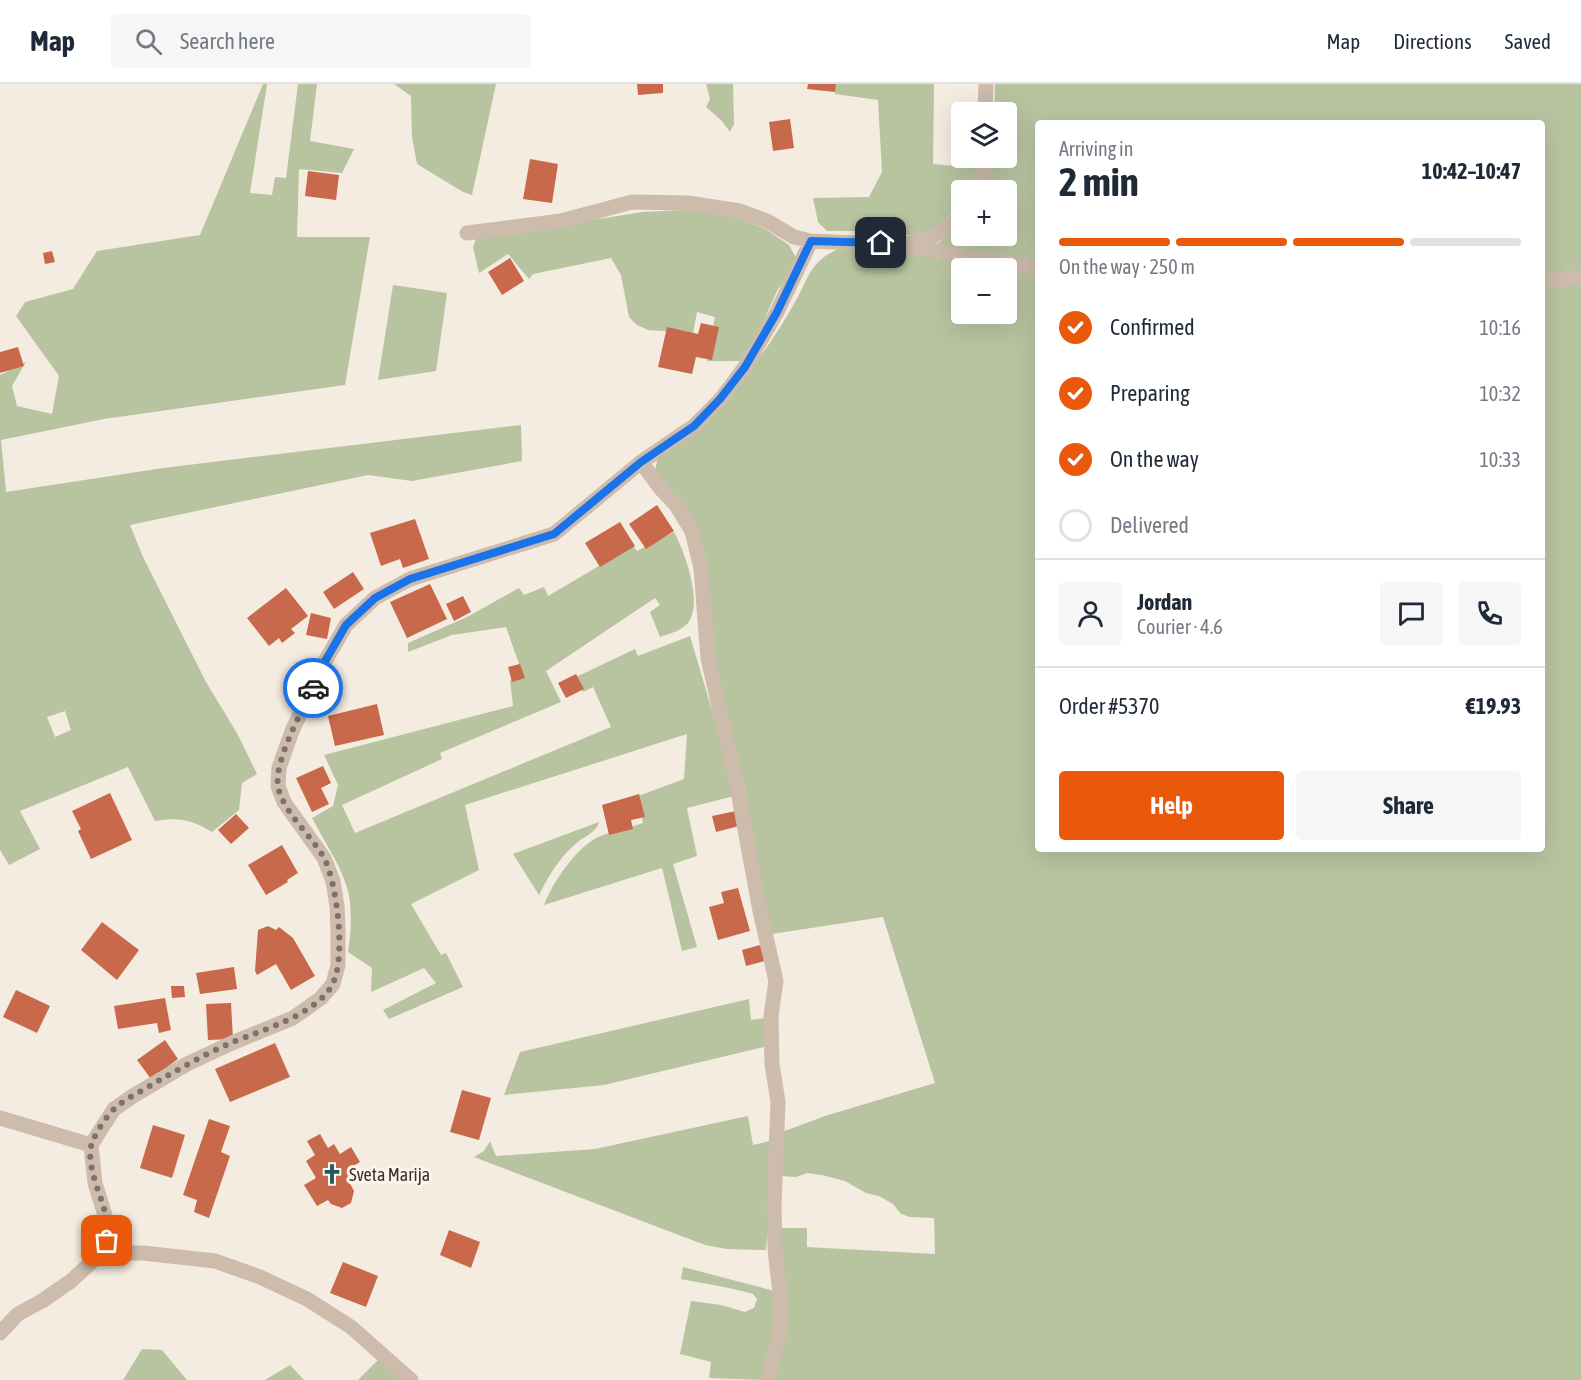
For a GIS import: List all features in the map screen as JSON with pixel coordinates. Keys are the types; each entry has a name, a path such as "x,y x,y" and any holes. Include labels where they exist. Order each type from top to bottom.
{"street":[{"path":"985,102 986,84"},
{"path":"467,233 561,221 632,202 688,203 740,211 767,221 794,237 811,241 904,245 982,260 1035,267"},
{"path":"904,245 934,236 951,224"},
{"path":"0,1333 18,1314 71,1281 101,1253 107,1241 107,1222 95,1183 91,1145 114,1109 187,1064 293,1018 321,998 333,984 338,965 338,953 337,906 333,880 324,858 284,802 278,786 279,768 292,731 324,663 346,625 375,598 410,579 554,534 641,462 694,426 720,399 745,367 763,338 811,241"},
{"path":"1545,282 1581,277"},
{"path":"641,462 676,505 692,531 701,568 708,658 736,781 760,911 776,981 771,1016 772,1064 778,1102 774,1207 775,1250 781,1302 780,1331 768,1380"},
{"path":"0,1118 91,1145"},
{"path":"101,1253 143,1252 215,1261 260,1277 307,1299 351,1327 411,1380"}],"green space":[{"path":"263,84 267,84 250,193 272,195 275,177 286,178 298,84 317,84 310,141 354,149 342,173 299,169 297,237 370,237 345,385 104,419 1,440 6,492 163,468 521,425 522,461 412,481 368,475 130,525 143,557 206,682 238,735 257,774 242,783 239,810 212,832 185,821 171,819 155,821 128,767 20,811 40,849 9,865 0,850 0,375 26,362 12,386 17,406 52,414 59,376 16,316 25,302 73,289 97,251 200,235","holes":["65,711 71,730 55,737 47,717"]},
{"path":"394,84 496,84 472,195 463,192 417,164 412,137 411,96"},
{"path":"706,84 733,84 734,124 730,132 722,121 706,107 710,99"},
{"path":"835,84 934,84 933,164 951,166 951,168 977,168 975,180 951,180 951,215 922,237 876,231 827,231 818,222 813,198 869,197 882,172 878,100 835,94"},
{"path":"995,84 1581,84 1581,1380 773,1380 779,1228 807,1228 807,1247 935,1254 934,1218 910,1217 901,1214 893,1204 845,1181 807,1173 796,1177 781,1176 782,1132 825,1116 935,1083 883,917 772,934 758,881 744,784 703,627 703,555 655,470 658,457 755,363 785,320 815,266 827,255 836,250 937,244 951,233 951,246 1017,246 1017,180 988,180 990,168 1017,168 1017,102 994,102"},
{"path":"684,210 711,212 741,219 765,229 789,245 798,261 796,267 778,289 760,328 740,361 707,361 715,317 697,312 693,333 648,330 637,325 629,317 621,275 611,258 533,274 529,279 508,254 479,273 473,247 476,239 642,212"},
{"path":"393,285 447,293 436,371 378,380"},
{"path":"674,532 688,565 693,593 694,606 686,625 660,637 650,612 660,605 655,598 546,671 561,702 440,753 442,759 342,805 355,833 611,727 593,687 583,692 576,677 635,649 638,656 690,636 717,727 734,796 687,808 697,856 673,864 697,947 682,951 662,868 544,905 566,867 589,842 603,835 643,823 638,796 684,779 687,734 465,805 479,870 411,904 441,955 446,953 463,987 389,1019 383,1010 436,983 424,968 371,992 372,968 348,952 351,924 349,895 338,865 312,818 333,806 338,785 324,755 513,706 510,680 523,675 506,627 452,635 408,652 408,643 467,617 519,588 524,595 544,587 548,596 633,546 637,551"},
{"path":"599,822 594,831 579,841 561,859 539,895 513,854"},
{"path":"749,999 751,1020 766,1018 768,1046 604,1085 504,1095 520,1052"},
{"path":"748,1116 753,1145 774,1140 766,1250 727,1249 705,1245 474,1157 484,1151 490,1141 496,1156 595,1149"},
{"path":"683,1267 774,1291 775,1321 763,1380 709,1378 711,1362 680,1354 691,1301 721,1305 745,1312 754,1308 757,1299 753,1294 681,1279"},
{"path":"142,1349 162,1350 187,1380 123,1380"},
{"path":"379,1359 402,1380 358,1380"},
{"path":"290,1365 304,1380 265,1380"}],"building":[{"path":"637,84 663,84 663,93 638,95"},
{"path":"808,84 836,84 835,92 807,89"},
{"path":"790,119 794,148 773,151 769,122"},
{"path":"530,159 558,164 552,203 523,199"},
{"path":"308,171 339,175 336,200 305,196"},
{"path":"52,251 55,262 45,264 43,253"},
{"path":"510,258 524,281 502,295 488,272"},
{"path":"701,323 719,327 712,360 696,357 692,374 658,367 667,327 698,334"},
{"path":"18,347 24,366 0,373 0,352"},
{"path":"657,505 674,531 646,549 629,524"},
{"path":"415,519 429,559 403,568 400,559 381,566 370,533"},
{"path":"620,522 635,546 600,567 585,543"},
{"path":"353,572 364,589 334,609 323,592"},
{"path":"430,584 447,619 407,638 390,602"},
{"path":"286,588 308,616 291,629 295,633 282,643 279,638 269,646 247,618"},
{"path":"463,596 471,612 454,621 446,604"},
{"path":"311,613 331,618 327,639 306,635"},
{"path":"520,664 525,678 512,682 508,667"},
{"path":"576,674 584,689 566,698 558,683"},
{"path":"377,704 384,735 335,746 328,716"},
{"path":"323,766 331,783 321,788 329,804 312,812 296,778"},
{"path":"110,793 132,840 91,859 72,811"},
{"path":"639,794 645,817 631,820 633,829 609,835 602,805"},
{"path":"736,811 739,826 716,832 712,816"},
{"path":"236,814 249,828 231,844 218,830"},
{"path":"282,845 298,873 266,895 248,865"},
{"path":"738,888 750,931 718,940 709,907 724,903 721,892"},
{"path":"102,922 139,950 117,980 81,950"},
{"path":"268,926 276,930 279,927 293,938 315,976 291,990 276,964 257,975 255,971 258,930"},
{"path":"760,945 765,961 746,966 742,950"},
{"path":"234,967 237,989 200,994 196,973"},
{"path":"171,986 184,986 185,997 172,998"},
{"path":"16,990 50,1006 37,1033 3,1017"},
{"path":"165,998 171,1030 159,1033 157,1023 118,1029 114,1006"},
{"path":"231,1003 233,1039 208,1040 206,1004"},
{"path":"165,1040 178,1059 151,1079 137,1060"},
{"path":"275,1043 290,1077 230,1102 215,1069"},
{"path":"462,1090 491,1098 479,1140 450,1132"},
{"path":"209,1119 230,1126 221,1152 230,1156 209,1218 194,1212 197,1200 183,1195"},
{"path":"153,1125 185,1135 172,1178 140,1168"},
{"name":"Sveta Marija","path":"320,1134 328,1148 334,1144 340,1154 351,1147 360,1162 347,1170 352,1178 348,1180 354,1191 351,1203 342,1208 331,1204 328,1200 317,1206 304,1185 316,1178 306,1161 315,1155 307,1141"},
{"path":"449,1230 480,1242 471,1268 440,1255"},
{"path":"343,1262 378,1276 366,1307 330,1293"}],"way so far":[{"path":"107,1241 107,1222 95,1183 91,1145 114,1109 187,1064 293,1018 321,998 333,984 338,965 337,906 333,880 324,858 284,802 278,786 279,768 292,731 313,688"}],"place":[{"name":"Sveta Marija","path":"332,1174"}],"route":[{"path":"313,688 324,663 346,625 375,598 410,579 554,534 641,462 694,426 720,399 745,367 777,312 811,241 881,243"}]}
